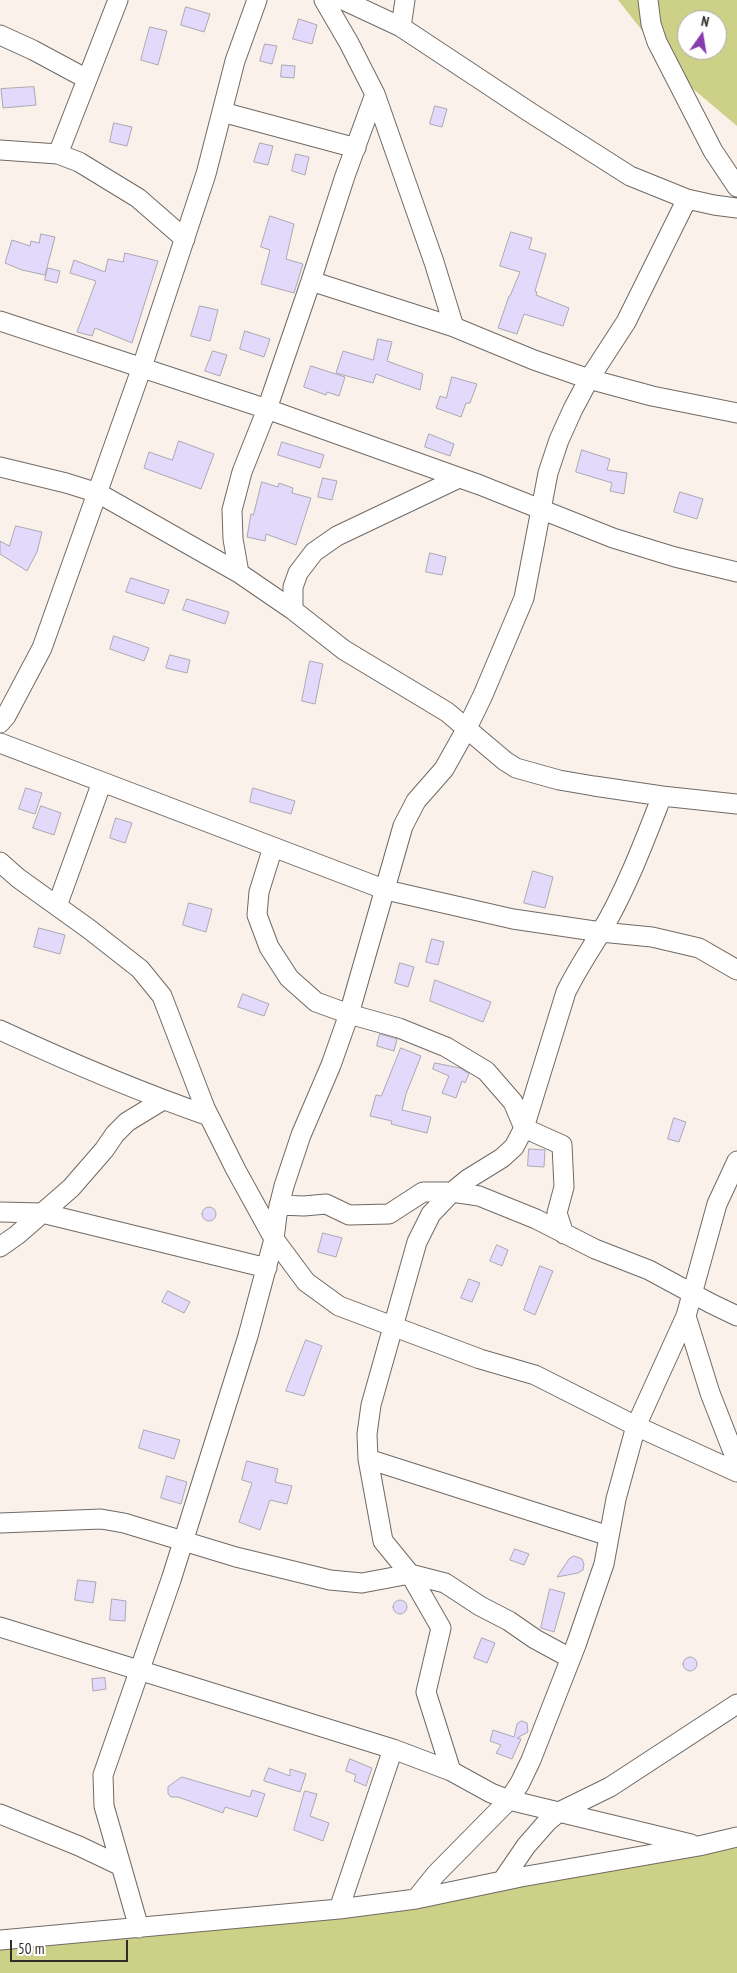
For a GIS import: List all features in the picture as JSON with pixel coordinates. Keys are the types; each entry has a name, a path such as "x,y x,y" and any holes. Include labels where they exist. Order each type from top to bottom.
{"street":[{"path":"58,154 118,0"},
{"path":"0,723 6,716 42,648 98,493 206,174 235,62 257,0"},
{"path":"324,0 375,94 434,262 454,327"},
{"path":"343,0 401,26 531,113 630,176 687,199 714,206 737,208"},
{"path":"401,26 405,0"},
{"path":"648,0 651,24 657,42 713,151 737,187"},
{"path":"0,35 33,50 87,80"},
{"path":"239,573 233,539 232,510 242,472 311,282 326,232 375,94"},
{"path":"222,112 356,148"},
{"path":"0,150 58,154 79,162 138,198 185,239"},
{"path":"139,1928 104,1806 104,1775 184,1540 248,1336 274,1239 284,1186 301,1135 331,1065 349,1014 403,826 416,800 444,769 467,728 524,598 548,473 560,440 573,409 589,380 626,322 687,199"},
{"path":"311,282 454,327 589,380 652,396 737,413"},
{"path":"0,321 266,409 542,508 613,538 675,557 737,572"},
{"path":"0,467 98,493 239,573 294,610 344,650 447,712 516,768 559,780 662,796 737,804"},
{"path":"294,610 293,587 298,573 314,552 336,536 459,478"},
{"path":"0,743 386,890 513,919 601,932 652,937 699,948 737,970"},
{"path":"57,906 102,782"},
{"path":"452,1772 426,1692 442,1628 410,1574 383,1541 368,1459 367,1434 371,1405 417,1242 431,1214 452,1192 468,1178 502,1158 514,1147 524,1128 538,1089 566,992 601,932 628,877 662,796"},
{"path":"273,847 260,892 257,916 269,947 289,978 316,1002 398,1028 446,1047 486,1071 513,1102 524,1128 562,1145 564,1187 557,1213 564,1234"},
{"path":"0,862 18,878 140,969 162,996 209,1116 236,1170 274,1239 306,1282 340,1306 480,1359 535,1375 636,1426 737,1472"},
{"path":"0,1030 69,1062 162,1100 209,1116"},
{"path":"0,1247 71,1188 127,1122 162,1100"},
{"path":"416,1898 436,1874 509,1800 531,1760 604,1564 616,1499 636,1426 686,1316 717,1204 737,1161"},
{"path":"279,1205 304,1206 326,1204 349,1215 389,1214 423,1192 452,1192 480,1196 650,1270 737,1316"},
{"path":"0,1212 42,1213 266,1268"},
{"path":"686,1316 707,1385 737,1462"},
{"path":"368,1459 609,1536"},
{"path":"0,1522 101,1519 124,1523 285,1570 330,1580 362,1583 410,1574 445,1582 480,1606 509,1621 536,1640 570,1658"},
{"path":"0,1627 393,1749 452,1772 491,1793 509,1800 699,1846"},
{"path":"502,1881 526,1846 547,1822 559,1812 610,1787 737,1704"},
{"path":"339,1910 393,1749"},
{"path":"0,1814 121,1866"},
{"path":"0,1940 339,1910 416,1898 699,1846 737,1837"}],"green space":[{"path":"618,0 737,0 737,126 679,77"},
{"path":"737,1841 737,1973 0,1973 0,1943 341,1912"}],"building":[{"path":"186,7 210,14 204,32 181,25"},
{"path":"299,19 317,25 312,44 293,39"},
{"path":"150,27 167,31 158,65 141,60"},
{"path":"265,44 277,46 272,64 260,61"},
{"path":"282,65 295,66 294,78 281,77"},
{"path":"34,87 36,105 3,108 1,89"},
{"path":"435,106 447,109 442,127 430,124"},
{"path":"114,123 132,127 127,146 110,142"},
{"path":"260,143 273,146 268,165 254,162"},
{"path":"296,154 309,157 305,175 292,171"},
{"path":"270,216 294,224 286,259 303,264 294,293 261,284 270,250 261,247"},
{"path":"511,232 532,238 529,249 546,254 535,291 537,292 536,295 569,308 563,326 524,314 517,334 498,328 520,272 500,266"},
{"path":"41,234 55,237 45,275 22,270 5,263 12,240 30,246 31,241 39,243"},
{"path":"125,253 158,261 132,343 95,328 92,336 77,332 96,281 70,273 74,260 105,272 108,259 123,262"},
{"path":"48,268 60,271 57,283 45,280"},
{"path":"200,306 218,310 210,341 191,336"},
{"path":"245,331 270,339 264,357 240,349"},
{"path":"378,339 392,342 387,361 423,374 420,390 376,374 373,383 336,373 343,351 373,360"},
{"path":"213,351 227,355 220,376 205,371"},
{"path":"311,366 345,377 339,396 327,392 326,395 304,387"},
{"path":"452,377 477,384 470,403 466,403 461,417 436,408 440,396 446,398"},
{"path":"429,434 454,444 450,456 425,447"},
{"path":"179,441 214,454 201,489 144,468 149,452 172,460"},
{"path":"282,442 324,455 320,468 278,455"},
{"path":"582,450 610,459 607,470 627,473 624,494 610,491 612,483 576,472"},
{"path":"323,478 337,481 332,500 318,497"},
{"path":"262,482 278,487 279,483 293,488 292,493 311,498 296,545 266,534 265,541 247,537 251,514 253,515"},
{"path":"680,492 703,499 697,519 674,512"},
{"path":"16,526 42,532 37,552 27,571 0,554 0,541 9,546"},
{"path":"430,553 446,557 442,575 426,572"},
{"path":"131,578 169,590 164,604 126,592"},
{"path":"187,599 229,612 225,624 183,610"},
{"path":"114,636 149,648 144,661 110,649"},
{"path":"170,655 190,660 187,673 166,668"},
{"path":"310,661 323,664 315,704 302,701"},
{"path":"26,788 42,793 35,814 19,809"},
{"path":"253,788 295,801 291,814 250,802"},
{"path":"41,806 61,813 54,835 33,828"},
{"path":"116,818 132,823 125,843 110,838"},
{"path":"533,871 553,877 545,908 524,903"},
{"path":"189,903 212,909 206,932 183,925"},
{"path":"39,928 65,935 60,954 34,947"},
{"path":"432,939 444,942 438,965 426,962"},
{"path":"400,963 414,967 408,987 395,983"},
{"path":"435,980 491,1002 483,1022 430,1001"},
{"path":"243,994 269,1004 264,1016 238,1007"},
{"path":"380,1034 397,1039 394,1051 377,1046"},
{"path":"401,1048 421,1056 406,1094 402,1110 431,1117 427,1133 391,1124 392,1121 370,1116 376,1095 381,1096"},
{"path":"435,1063 460,1068 469,1074 465,1083 462,1081 456,1098 442,1093 449,1076 433,1069"},
{"path":"674,1118 686,1122 679,1142 668,1139"},
{"path":"529,1149 545,1150 544,1167 528,1166"},
{"path":"206,1207 212,1207 216,1214 212,1221 206,1221 202,1217 202,1211"},
{"path":"323,1233 342,1238 336,1257 318,1252"},
{"path":"497,1245 508,1250 502,1266 490,1261"},
{"path":"540,1266 553,1271 535,1315 524,1310"},
{"path":"469,1279 480,1283 472,1302 461,1298"},
{"path":"168,1291 190,1302 184,1313 162,1302"},
{"path":"306,1340 322,1346 304,1396 286,1391"},
{"path":"144,1430 180,1440 174,1459 139,1448"},
{"path":"247,1461 278,1469 275,1482 292,1486 287,1504 270,1500 260,1530 239,1522 252,1483 242,1480"},
{"path":"167,1476 187,1482 181,1504 161,1498"},
{"path":"515,1549 529,1554 524,1565 510,1560"},
{"path":"574,1556 582,1559 584,1564 583,1570 578,1573 557,1577 569,1559"},
{"path":"78,1580 96,1582 93,1603 75,1600"},
{"path":"550,1589 565,1593 554,1632 541,1628"},
{"path":"112,1599 126,1601 125,1621 110,1620"},
{"path":"397,1600 403,1600 407,1607 403,1614 397,1614 393,1610 393,1604"},
{"path":"482,1638 495,1643 487,1663 474,1658"},
{"path":"690,1657 695,1659 697,1664 695,1669 690,1671 685,1669 683,1664 685,1659"},
{"path":"105,1678 106,1689 93,1691 92,1679"},
{"path":"522,1721 527,1723 528,1732 517,1738 521,1739 512,1759 496,1753 501,1745 490,1741 493,1730 514,1737 517,1724"},
{"path":"350,1759 372,1768 366,1786 354,1781 356,1775 346,1771"},
{"path":"269,1768 290,1776 290,1769 306,1774 300,1792 264,1781"},
{"path":"182,1777 250,1797 252,1790 265,1794 257,1817 225,1807 223,1813 178,1797 171,1797 168,1794 168,1787"},
{"path":"305,1791 317,1794 310,1816 329,1823 323,1841 294,1830"}]}
